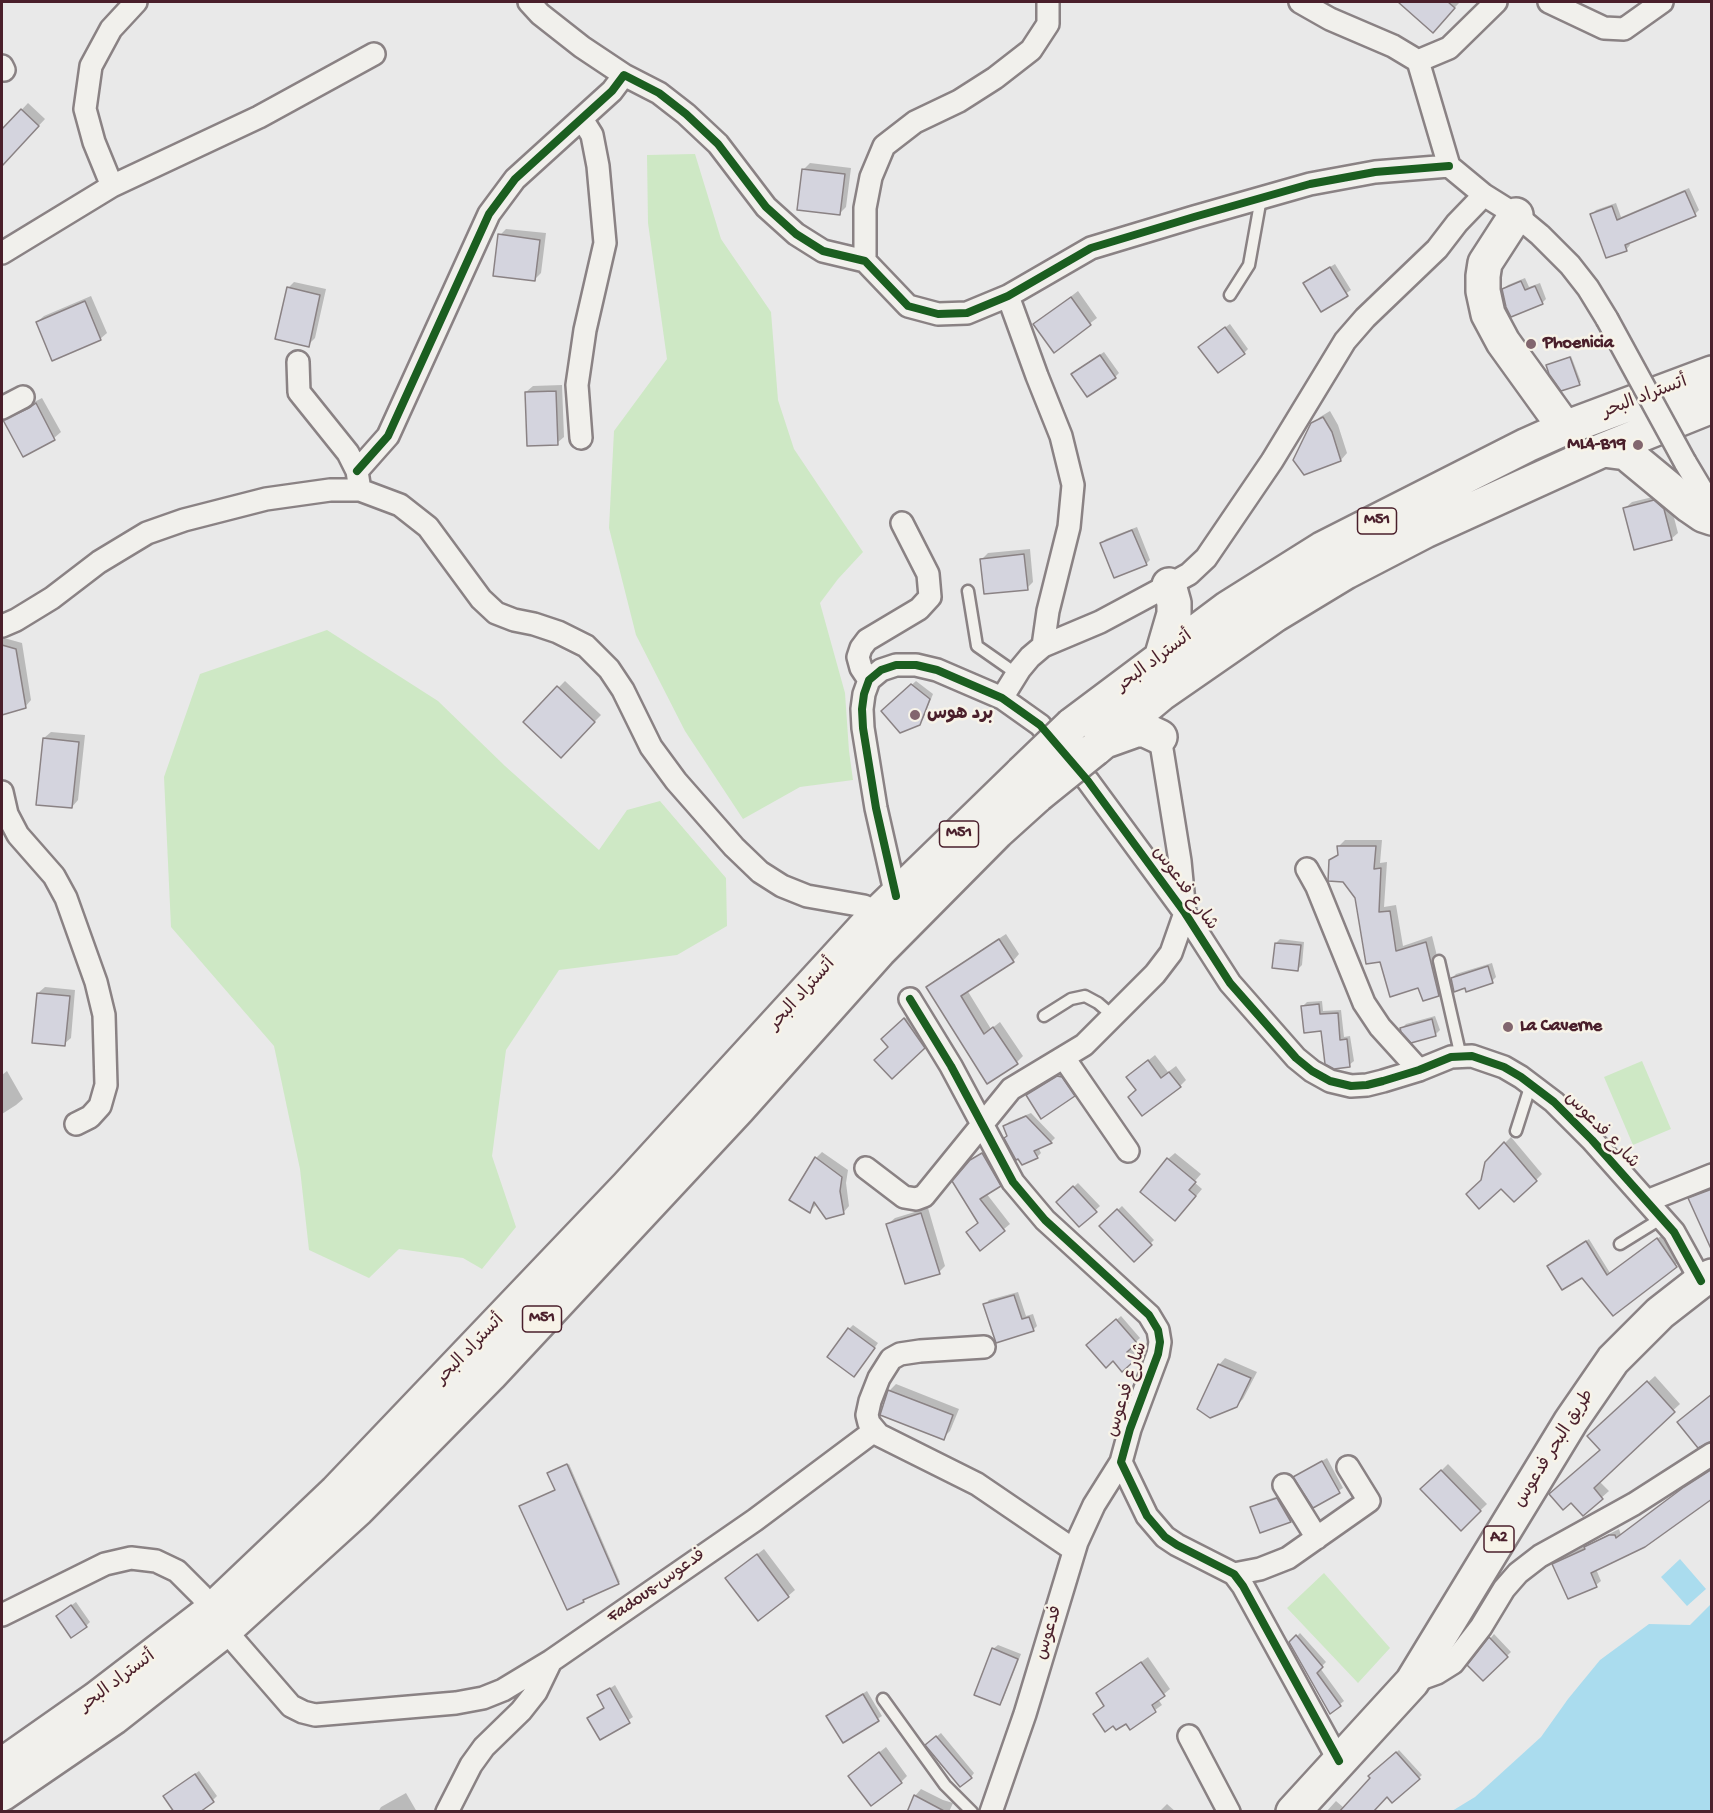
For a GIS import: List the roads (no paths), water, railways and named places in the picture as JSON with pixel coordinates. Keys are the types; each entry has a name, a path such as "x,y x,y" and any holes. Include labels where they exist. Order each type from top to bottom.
{"main road":[{"path":"1516,215 1485,263 1483,291 1488,314 1503,342 1565,429"},
{"name":"أتستراد البحر","path":"2,1794 113,1718 219,1620 358,1509 490,1375 738,1109 879,951 980,848 1072,725 1228,608 1322,549 1527,445 1712,373"},
{"name":"أتستراد البحر","path":"2,1765 96,1699 219,1620 336,1492 627,1187 886,905 1030,784 1100,745 1161,694 1275,615 1346,572 1425,531 1603,450 1712,406"},
{"path":"1648,471 1647,459 1650,449 1655,438 1668,423"},
{"path":"1603,450 1626,453 1690,506 1712,518"},
{"path":"1169,585 1205,608 1215,610 1228,608"},
{"path":"1162,656 1174,614 1174,603 1169,585"},
{"path":"1160,737 1157,718 1161,694"},
{"path":"1100,745 1136,730 1145,730 1160,737"},
{"name":"طريق البحر فدعوس","path":"1293,1812 1412,1682 1571,1420 1613,1360 1660,1313 1706,1279"}],"street":[{"path":"112,186 94,142 85,109 91,66 111,29 136,2"},
{"path":"529,2 540,14 582,47 624,75 659,93 686,114 718,144 766,207 796,234 823,251 865,261 908,306 938,314 968,313 1008,296 1091,248 1261,198 1310,184 1375,172 1449,166"},
{"path":"865,261 865,208 871,177 884,146 915,122 959,101 995,78 1031,50 1048,24 1048,2"},
{"path":"1300,2 1330,19 1393,46 1418,61 1449,166 1484,195 1516,215 1540,235 1570,265 1588,288 1712,507"},
{"path":"1418,61 1449,48 1496,2"},
{"path":"1550,2 1604,28 1624,29 1662,2"},
{"path":"2,253 112,186 259,117 374,54"},
{"path":"2,626 52,598 99,562 147,533 184,520 266,499 330,490 358,480 388,436 489,214 515,179 612,91 624,75"},
{"path":"581,438 577,385 585,330 605,243 598,166 592,135 582,119"},
{"path":"1002,698 1030,657 1043,646 1100,622 1169,585 1189,574 1206,558 1272,461 1345,341 1365,318 1437,249 1457,223 1484,195"},
{"path":"1008,296 1061,436 1073,485 1069,527 1048,611 1043,646"},
{"path":"298,362 299,392 348,453 358,480 400,505 428,527 481,599 496,613 558,632 586,646 609,669 623,690 651,747 676,781 734,847 760,873 782,886 807,896 864,906 886,905 876,808 863,728 864,694 869,680 861,668 858,657 867,640 919,609 930,597 928,574 902,523"},
{"path":"2,408 23,397"},
{"name":"شارع فدعوس","path":"869,680 881,670 896,664 916,665 937,670 1002,698 1040,726 1088,781 1185,913 1230,983 1296,1058 1312,1071 1330,1081 1351,1086 1367,1085 1419,1070 1451,1057 1472,1056 1504,1067 1554,1102 1662,1218 1706,1279"},
{"name":"شارع فدعوس","path":"866,1168 904,1197 916,1199 924,1196 1011,1089 1084,1045 1155,974 1171,953 1185,913 1180,861 1160,737"},
{"path":"2,792 7,814 18,835 54,876 66,898 96,982 104,1014 106,1085 100,1106 90,1116 76,1124"},
{"path":"1307,869 1317,887 1364,1003 1380,1027 1419,1070"},
{"name":"شارع فدعوس","path":"910,999 951,1066 1001,1161 1029,1202 1078,1252 1149,1315 1158,1330 1160,1342 1158,1354 1130,1429 1121,1462 1147,1516 1165,1537 1234,1574"},
{"path":"1064,1058 1128,1151"},
{"path":"1647,1201 1712,1175"},
{"path":"984,1347 920,1351 900,1354 891,1359 879,1378 868,1409 869,1423 879,1435 977,1484 1074,1550"},
{"name":"Fadous-فدعوس","path":"6,1609 105,1564 131,1558 156,1561 177,1571 201,1595 291,1706 303,1712 315,1715 456,1703 483,1698 503,1690 551,1661 755,1520 874,1431"},
{"name":"طريق البحر فدعوس","path":"1412,1682 1437,1673 1453,1664 1481,1627 1504,1589 1518,1573 1540,1556 1634,1504 1712,1454"},
{"name":"فدعوس","path":"991,1812 1026,1714 1074,1550 1094,1505 1121,1462"},
{"path":"1339,1761 1243,1586 1234,1574 1275,1564 1288,1558 1369,1501 1348,1467"},
{"path":"1284,1485 1317,1538"},
{"path":"447,1812 471,1765 484,1747 521,1711 536,1692 551,1661"},
{"path":"1190,1736 1229,1812"}],"lane":[{"path":"1230,295 1249,265 1261,198"},
{"path":"968,591 977,646 1017,674"},
{"path":"1439,961 1461,1057"},
{"path":"1044,1016 1071,999 1085,996 1098,1003 1113,1016"},
{"path":"1516,1131 1531,1084"},
{"path":"1620,1244 1662,1218"},
{"path":"883,1699 945,1785 972,1812"}],"water":[{"path":"1680,1559 1706,1589 1687,1606 1661,1577"},
{"path":"1711,1604 1711,1811 1452,1811 1475,1797 1541,1737 1600,1660 1649,1624 1690,1625"}],"place":[{"name":"Phoenicia","path":"1531,344"},
{"name":"ML4-B19","path":"1638,445"},
{"name":"برد هوس","path":"915,715"},
{"name":"La Caverne","path":"1508,1027"}]}
